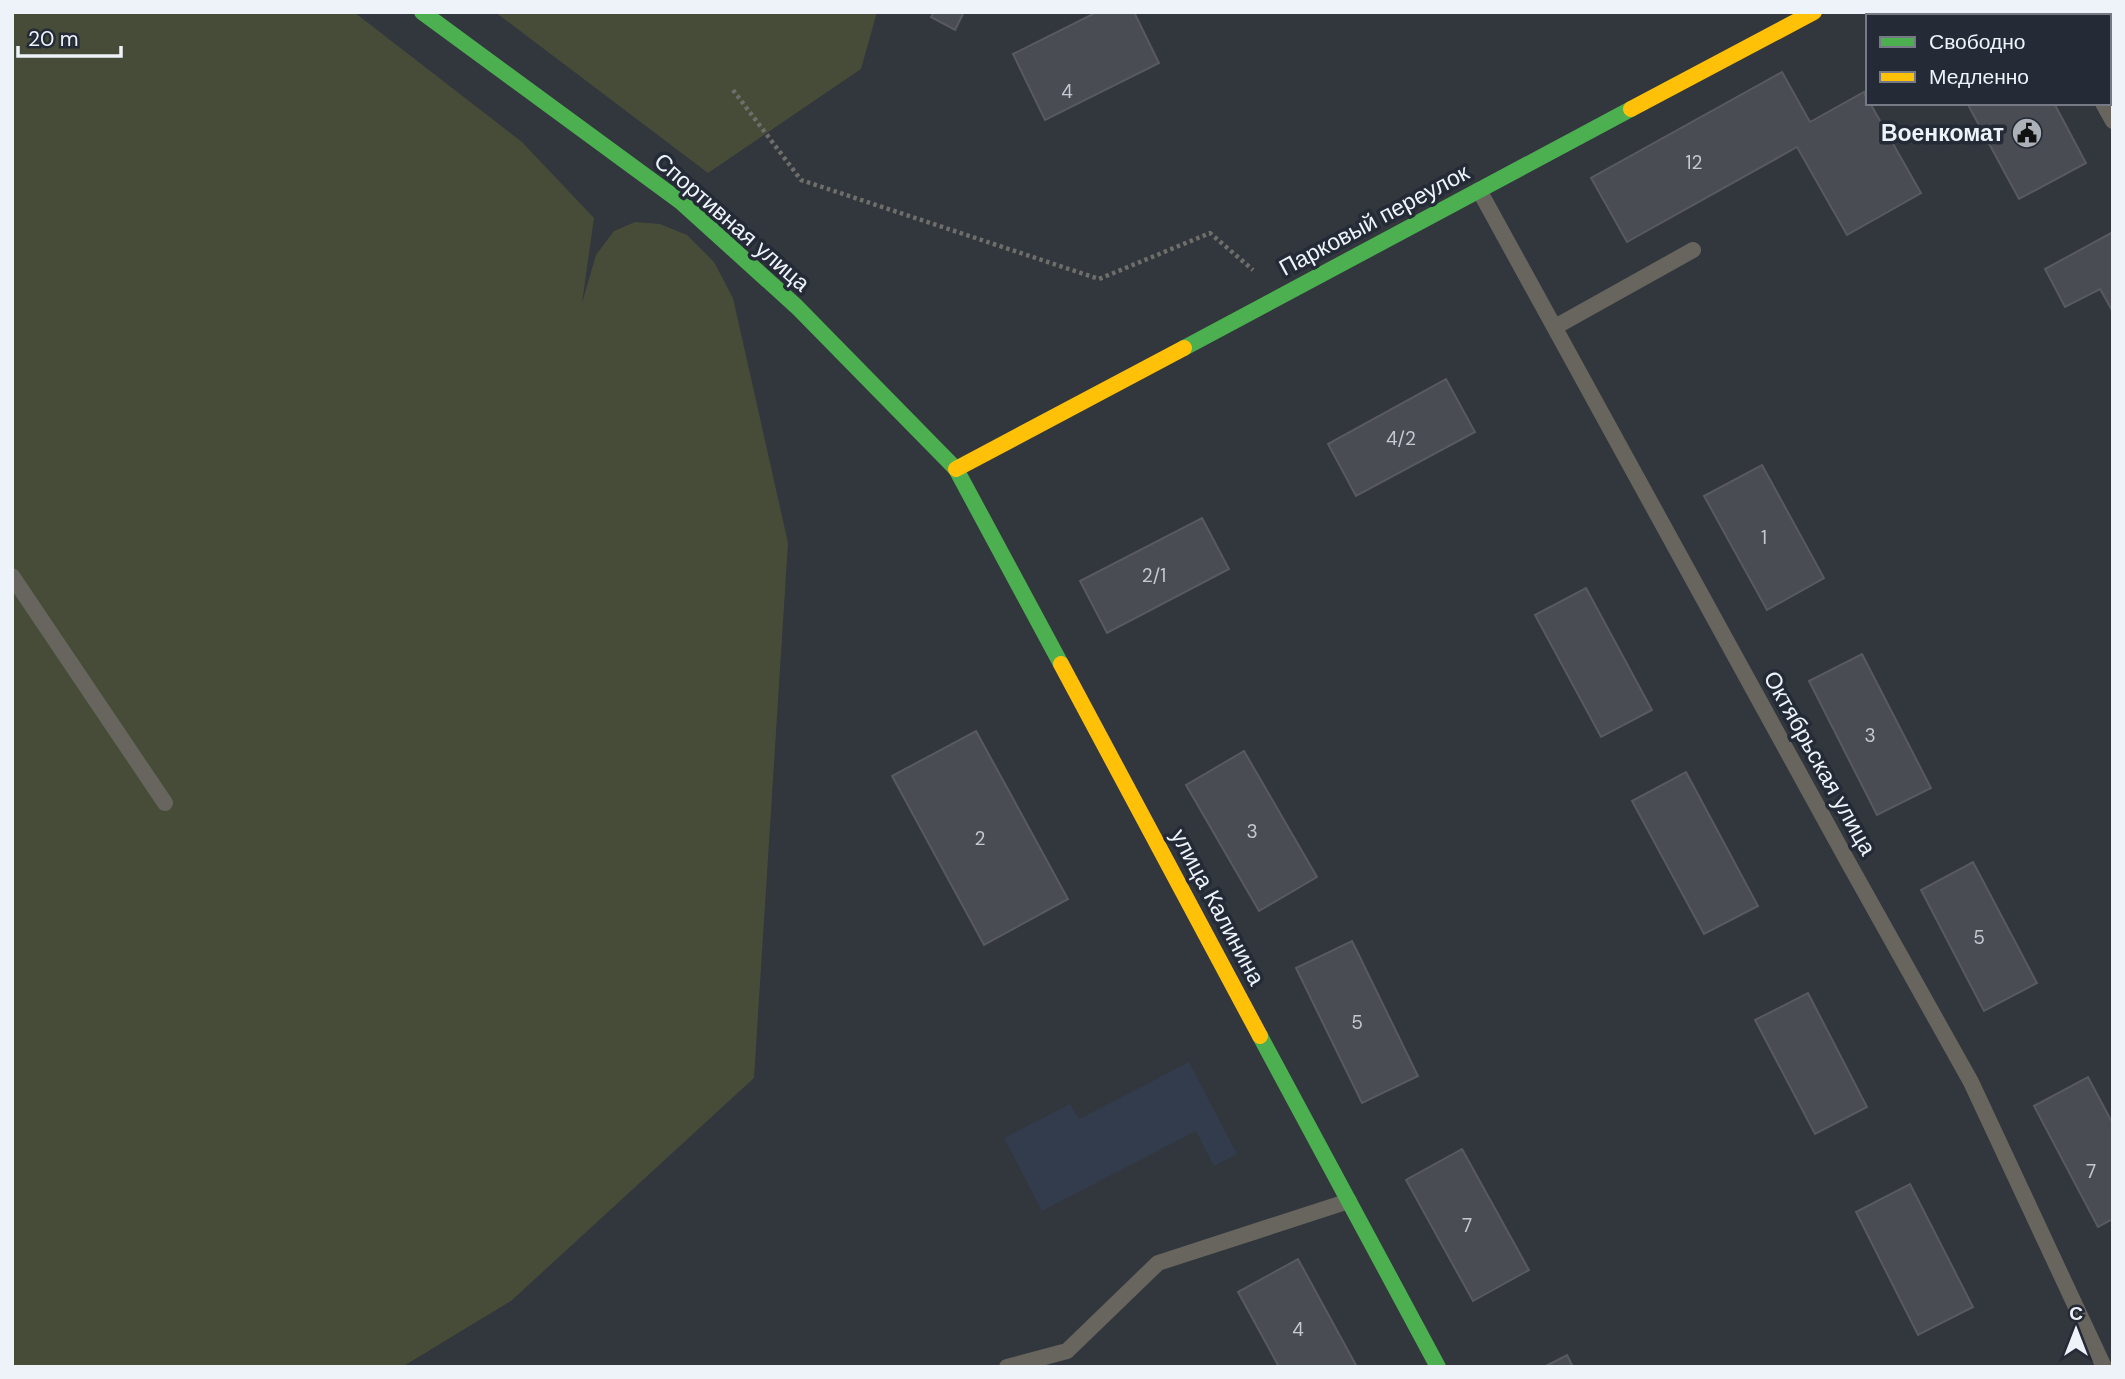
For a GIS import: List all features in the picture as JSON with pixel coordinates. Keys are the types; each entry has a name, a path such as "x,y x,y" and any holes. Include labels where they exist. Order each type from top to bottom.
{"street":[{"name":"Спортивная улица","path":"422,12 681,202 797,307 956,469"},
{"name":"Парковый переулок","path":"956,469 1814,12"},
{"name":"улица Калинина","path":"956,469 1438,1367"}],"lane":[{"path":"2104,105 2113,121"},
{"name":"Октябрьская улица","path":"1479,190 1971,1082 2104,1367"},
{"path":"1555,327 1693,250"},
{"path":"12,576 165,803"},
{"path":"1007,1367 1067,1351 1158,1263 1350,1200"}],"path":[{"path":"733,90 801,180 1099,279 1210,233 1283,295"}],"shaded area":[{"path":"1189,1062 1237,1154 1214,1166 1196,1131 1042,1211 1004,1138 1070,1104 1079,1119"}],"green space":[{"path":"12,12 354,12 522,142 594,218 582,303 596,255 614,231 635,222 660,224 687,235 714,262 733,298 788,543 754,1078 511,1301 402,1367 12,1367"},
{"path":"495,12 877,12 861,69 708,173"}],"building":[{"path":"934,12 964,12 955,30 931,17"},
{"path":"1097,12 1134,12 1159,63 1045,120 1013,54"},
{"path":"2004,12 2005,14 1918,14"},
{"path":"1782,72 1810,122 1864,92 1866,105 1871,105 1921,193 1847,235 1797,147 1627,242 1591,178"},
{"name":"Военкомат","path":"1968,105 2055,105 2086,163 2019,199"},
{"path":"2113,232 2113,312 2100,289 2065,307 2045,269"},
{"path":"1446,379 1475,432 1356,496 1328,444"},
{"path":"1762,465 1824,578 1767,610 1704,496"},
{"path":"1202,518 1229,569 1107,633 1080,581"},
{"path":"1586,588 1652,710 1601,737 1535,615"},
{"path":"1862,654 1931,788 1877,815 1809,681"},
{"path":"976,731 1068,899 984,945 892,776"},
{"path":"1244,751 1317,877 1259,911 1186,785"},
{"path":"1686,772 1758,906 1704,934 1632,801"},
{"path":"1973,862 2037,983 1984,1011 1921,890"},
{"path":"1352,941 1418,1076 1362,1103 1296,968"},
{"path":"1808,993 1867,1107 1815,1134 1755,1020"},
{"path":"2088,1077 2113,1124 2113,1219 2098,1227 2034,1106"},
{"path":"1462,1149 1529,1270 1473,1301 1406,1180"},
{"path":"1910,1184 1973,1307 1918,1335 1856,1212"},
{"path":"1298,1259 1357,1367 1279,1367 1238,1292"},
{"path":"1567,1355 1573,1367 1544,1367"}],"traffic: fast":[{"path":"422,12 681,202 797,307 956,469 1061,664"},
{"path":"1184,348 1631,109"},
{"path":"1260,1036 1438,1367"}],"traffic: slow":[{"path":"1631,109 1814,12"},
{"path":"956,469 1184,348"},
{"path":"1061,664 1260,1036"}],"place":[{"name":"Военкомат","path":"2027,133"}]}
